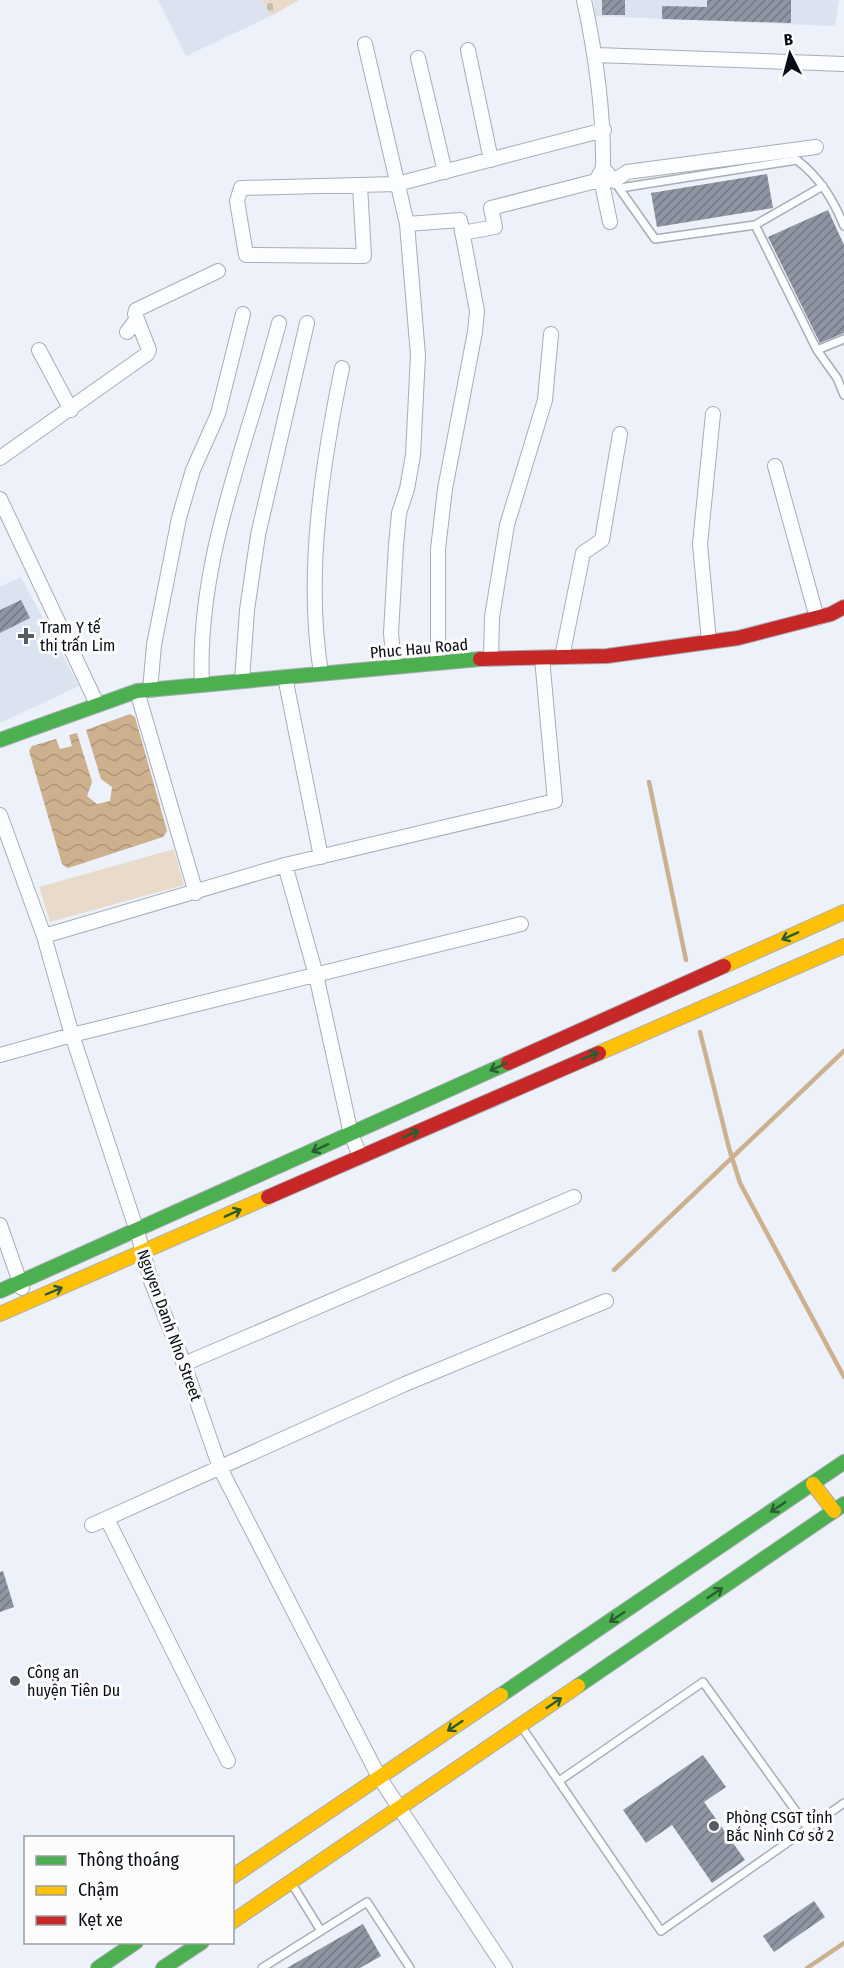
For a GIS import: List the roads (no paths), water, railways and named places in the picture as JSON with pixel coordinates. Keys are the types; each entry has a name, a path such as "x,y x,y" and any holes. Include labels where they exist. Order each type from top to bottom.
{"street":[{"path":"584,0 596,55 604,130 602,171 610,222"},
{"path":"365,44 406,224 418,355 413,455 407,489 399,513 395,557 391,633 394,666"},
{"path":"468,50 491,159"},
{"path":"596,55 844,64"},
{"path":"418,58 445,172"},
{"path":"360,186 364,256 246,255 237,201 241,188 397,184 604,130"},
{"path":"602,171 617,185 627,172 816,147"},
{"path":"462,233 495,227 491,208 596,181 602,171"},
{"path":"406,224 460,220 477,321 445,489 438,549 438,662"},
{"path":"0,458 71,410 149,352 136,310 218,271"},
{"path":"196,893 143,691 179,518 193,470 218,414 243,314"},
{"path":"128,332 137,319"},
{"path":"201,685 206,610 220,517 258,401 279,323"},
{"path":"242,681 247,610 258,535 307,323"},
{"path":"491,659 492,617 507,525 545,400 551,334"},
{"path":"39,350 71,410"},
{"path":"321,673 315,607 317,555 326,445 342,368"},
{"path":"709,642 700,544 713,414"},
{"path":"562,657 583,553 602,540 620,434"},
{"path":"775,466 817,618"},
{"path":"0,499 97,704"},
{"name":"Phuc Hau Road","path":"0,740 97,704 143,691 438,662 607,656 738,638 831,614 844,607"},
{"path":"44,936 285,865 555,801 542,658"},
{"path":"285,677 321,856"},
{"name":"Nguyen Danh Nho Street","path":"0,815 44,936 72,1035 137,1231 151,1281 184,1364 220,1468 379,1777 505,1968"},
{"path":"285,865 316,975 351,1134 360,1156"},
{"path":"0,1291 844,912"},
{"path":"0,1056 72,1035 521,924"},
{"path":"0,1314 844,946"},
{"path":"536,1050 547,1075"},
{"path":"184,1364 574,1197"},
{"path":"0,1226 28,1302"},
{"path":"92,1525 405,1384 606,1301"},
{"path":"234,1876 844,1462"},
{"path":"234,1921 292,1884 839,1508 813,1484"},
{"path":"108,1519 228,1761"},
{"path":"98,1968 133,1944"},
{"path":"163,1968 199,1944"}],"lane":[{"path":"823,186 755,225 655,239 617,185 796,160 823,186 844,225"},
{"path":"755,225 817,350 837,378 844,394"},
{"path":"817,350 844,339"},
{"path":"559,1781 704,1682 808,1828"},
{"path":"521,1726 661,1931 844,1803"},
{"path":"292,1884 321,1931"},
{"path":"262,1968 367,1902 410,1968"}],"water":[{"path":"130,714 135,717 167,831 163,837 68,868 62,864 29,751 32,746 56,739 60,749 72,746 69,735 77,733 92,782 87,796 97,804 110,801 112,787 101,779 86,730"}],"waterway":[{"path":"649,782 686,960"},
{"path":"700,1032 740,1183 844,1377"},
{"path":"614,1270 844,1051"},
{"path":"807,1968 844,1943"}],"place":[{"name":"Trạm Y tế thị trấn Lim","path":"26,636"},
{"name":"Công an huyện Tiên Du","path":"15,1681"},
{"name":"Phòng CSGT tỉnh Bắc Ninh Cơ sở 2","path":"714,1826"}]}
